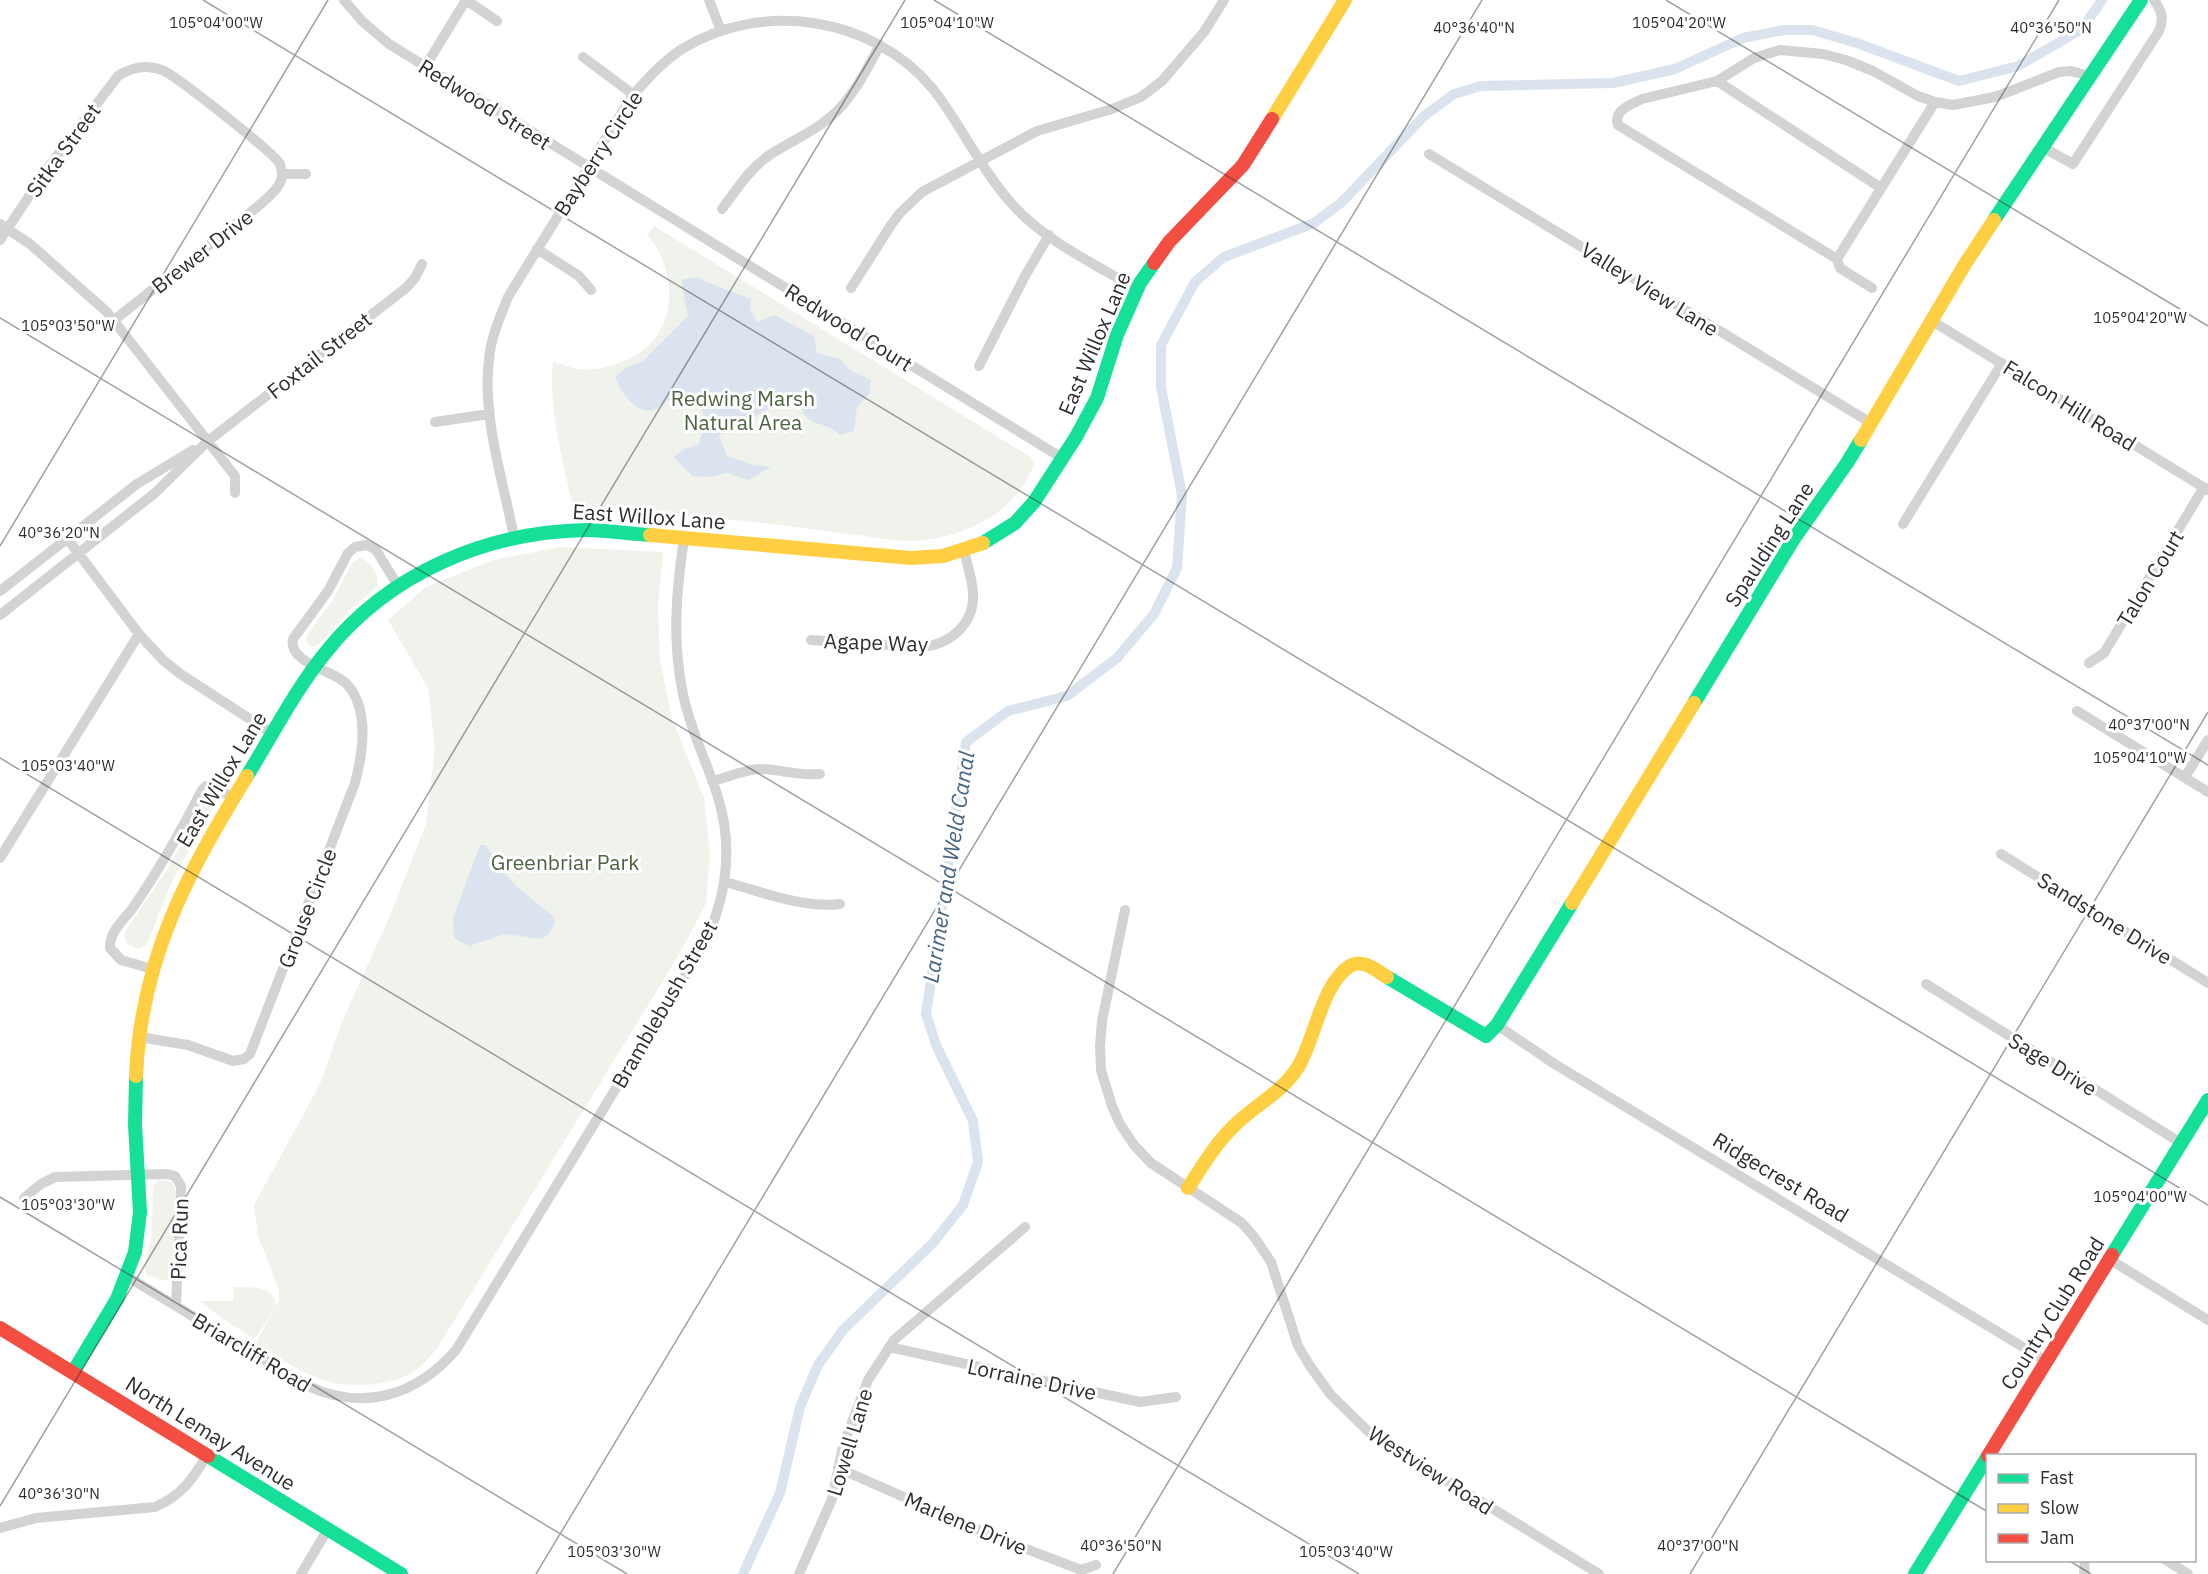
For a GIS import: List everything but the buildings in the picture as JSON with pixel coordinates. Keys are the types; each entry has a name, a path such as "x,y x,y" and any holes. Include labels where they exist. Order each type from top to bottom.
{"main road":[{"name":"East Willox Lane","path":"73,1372 128,1277 135,1252 139,1226 135,1106 139,1037 152,969 164,928 182,888 234,797 315,667 349,626 398,586 448,559 481,546 514,537 588,530 911,558 943,556 964,550 996,536 1024,515 1034,502 1097,398 1117,335 1137,289 1169,242 1243,165 1345,0"},
{"name":"Spaulding Lane","path":"1188,1188 1217,1144 1237,1123 1283,1088 1296,1071 1311,1043 1322,1007 1344,969 1351,965 1356,963 1367,965 1486,1036 1497,1025 1793,540 1847,463 1965,264 2141,0"},
{"name":"Country Club Road","path":"1991,1454 2208,1100"},
{"name":"North Lemay Avenue","path":"0,1328 401,1574"},
{"name":"Country Club Road","path":"1915,1574 1986,1461"}],"street":[{"name":"Redwood Street","path":"344,0 372,32 635,196"},
{"path":"425,67 466,0 497,21"},
{"path":"709,0 721,31"},
{"path":"851,288 891,225 911,202 929,188 1037,130 1112,109 1141,97 1162,81 1204,32 1224,0"},
{"path":"2042,147 2073,164 2159,31 2162,16 2154,0"},
{"name":"Bayberry Circle","path":"514,537 489,414 487,380 492,340 508,297 634,95 648,77 665,62 684,48 711,34 756,21 802,20 826,23 853,31 880,45 903,60 932,89 979,161 1013,206 1049,235 1137,289"},
{"path":"722,209 757,165 771,154 818,128 838,111 880,45"},
{"path":"1872,288 1840,268 1837,258 1618,125 1617,116 1630,104 1666,92 1717,81 1766,52 1780,50 1822,54 1857,64 1895,85 1935,102 1953,105 1995,97 2059,72 2071,71 2090,76"},
{"path":"583,57 634,95"},
{"name":"Sitka Street","path":"0,240 4,226 107,89 118,76 135,68 148,66 167,72 265,149 280,164 282,174"},
{"path":"1717,81 1881,188"},
{"path":"1837,258 1935,102"},
{"name":"Valley View Lane","path":"1429,154 1871,423"},
{"path":"282,174 306,174"},
{"name":"Brewer Drive","path":"113,321 256,208 276,188 282,174"},
{"name":"Redwood Court","path":"635,196 1062,458"},
{"path":"4,226 30,244 96,301 235,476 235,493"},
{"path":"979,366 1024,276 1049,235"},
{"path":"537,249 579,276 591,290"},
{"name":"Foxtail Street","path":"0,591 137,484 208,441 406,288 423,264"},
{"name":"Falcon Hill Road","path":"1932,321 2206,488"},
{"path":"1903,524 2002,363"},
{"path":"435,422 489,414"},
{"name":"Foxtail Street","path":"0,615 155,493 208,441"},
{"name":"Talon Court","path":"2089,663 2104,653 2206,488"},
{"path":"67,538 139,634 163,660 179,674 273,734"},
{"name":"Bramblebush Street","path":"386,1395 421,1382 438,1369 456,1350 701,949 713,925 725,882 726,832 720,805 687,712 677,655 676,609 684,539"},
{"name":"Grouse Circle","path":"139,1037 188,1045 233,1060 244,1059 250,1054 358,773 362,721 357,699 344,681 315,667 295,652 292,646 293,639 323,598 351,549 367,545 376,550 398,586"},
{"name":"Agape Way","path":"811,640 921,647 945,642 962,628 972,610 973,588 964,550"},
{"path":"0,858 139,634"},
{"path":"2078,711 2208,792"},
{"path":"2185,777 2208,740"},
{"path":"712,781 755,769 802,776 820,774"},
{"path":"152,969 117,958 110,948 113,933 161,866 182,831 202,789 206,786 210,787 234,797"},
{"name":"Sandstone Drive","path":"2001,854 2208,982"},
{"path":"725,882 811,904 840,904"},
{"name":"Westview Road","path":"1125,910 1102,1021 1100,1046 1101,1070 1112,1106 1120,1124 1134,1145 1151,1163 1242,1223 1255,1238 1271,1262 1298,1346 1331,1395 1371,1434 1599,1574"},
{"name":"Sage Drive","path":"1926,984 2181,1143"},
{"name":"Ridgecrest Road","path":"1497,1025 1570,1073 2046,1361"},
{"name":"Pica Run","path":"24,1198 41,1184 55,1178 138,1174 172,1175 178,1179 181,1186 176,1306"},
{"name":"Lowell Lane","path":"799,1574 832,1499 843,1446 868,1380 889,1347 894,1340 1025,1227"},
{"path":"2109,1259 2208,1320"},
{"name":"Briarcliff Road","path":"128,1277 318,1390 349,1398 386,1395"},
{"name":"Lorraine Drive","path":"889,1347 1140,1402 1176,1397"},
{"path":"0,1527 36,1518 155,1507 170,1500 183,1490 207,1455"},
{"name":"Marlene Drive","path":"838,1468 990,1535 1081,1570 1096,1565"},
{"path":"301,1574 328,1529"},
{"path":"2169,1562 2188,1574"}],"green space":[{"name":"Redwing Marsh Natural Area","path":"654,226 1029,456 1034,463 1015,497 985,521 967,529 948,536 910,541 706,517 578,513 573,508 557,435 553,398 553,361 579,369 608,367 638,354 659,332 669,305 669,290 662,258 648,235"},
{"name":"Greenbriar Park","path":"560,547 663,552 658,606 660,661 672,719 704,798 710,854 706,904 677,958 436,1350 422,1365 410,1374 397,1379 370,1385 329,1382 309,1375 256,1343 279,1302 279,1290 258,1236 254,1205 320,1084 342,1022 392,911 426,824 435,747 428,688 388,620 426,587 493,560"},
{"path":"360,557 374,570 377,587 352,608 316,647 309,645 307,635 332,601 352,564"},
{"path":"208,804 213,808 212,811 173,879 147,944 139,949 128,945 124,936 126,930 168,868 203,807"},
{"path":"158,1180 172,1182 175,1189 172,1272 169,1279 165,1281 147,1275 144,1268 152,1234 153,1186"},
{"path":"234,1287 247,1287 261,1289 271,1294 276,1306 257,1336 253,1338 199,1301 233,1301"}],"shaded area":[{"path":"698,277 751,299 750,309 757,322 775,315 814,336 817,353 840,359 850,370 871,380 869,394 857,407 854,431 840,435 827,426 811,421 799,402 787,399 749,420 735,417 719,436 727,456 753,465 771,467 748,480 727,473 708,477 692,476 674,457 684,449 698,445 702,433 703,411 688,402 668,400 649,411 642,409 630,402 615,377 627,367 643,361 688,316 681,280"},
{"path":"480,845 486,845 502,870 516,886 553,916 555,922 549,934 542,939 505,934 469,946 454,937 453,918"}],"waterway":[{"name":"Larimer and Weld Canal","path":"743,1574 780,1493 800,1407 818,1365 843,1330 933,1243 963,1205 978,1162 973,1121 936,1045 926,1014 966,742 1008,711 1067,696 1117,658 1154,614 1177,568 1182,495 1161,387 1161,345 1195,282 1224,257 1314,223 1342,202 1424,116 1454,94 1481,86 1613,83 1675,69 1743,38 1784,30 1812,30 1857,43 1959,81 2018,66 2082,29 2102,0"}],"traffic: fast":[{"path":"1994,220 2141,0"},
{"path":"983,543 1015,523 1034,502 1076,437 1097,398 1117,335 1140,283 1154,263"},
{"path":"1694,703 1793,540 1861,440"},
{"path":"247,776 294,697 326,652 351,624 379,600 410,579 442,562 512,539 586,530 650,535"},
{"path":"1387,977 1486,1036 1497,1025 1572,903"},
{"path":"73,1372 117,1299 135,1252 140,1212 135,1125 136,1076"},
{"path":"2112,1255 2208,1100"},
{"path":"208,1456 401,1574"},
{"path":"1915,1574 1986,1459"}],"traffic: slow":[{"path":"1272,119 1345,0"},
{"path":"1861,440 1965,264 1994,220"},
{"path":"650,535 911,558 943,556 983,543"},
{"path":"1572,903 1694,703"},
{"path":"136,1076 140,1033 157,955 187,883 247,776"},
{"path":"1188,1188 1230,1129 1278,1090 1298,1067 1326,998 1340,974 1350,966 1365,964 1387,977"}],"traffic: jam":[{"path":"1154,263 1169,242 1243,165 1272,119"},
{"path":"1989,1454 2112,1255"},
{"path":"0,1328 208,1456"}]}
